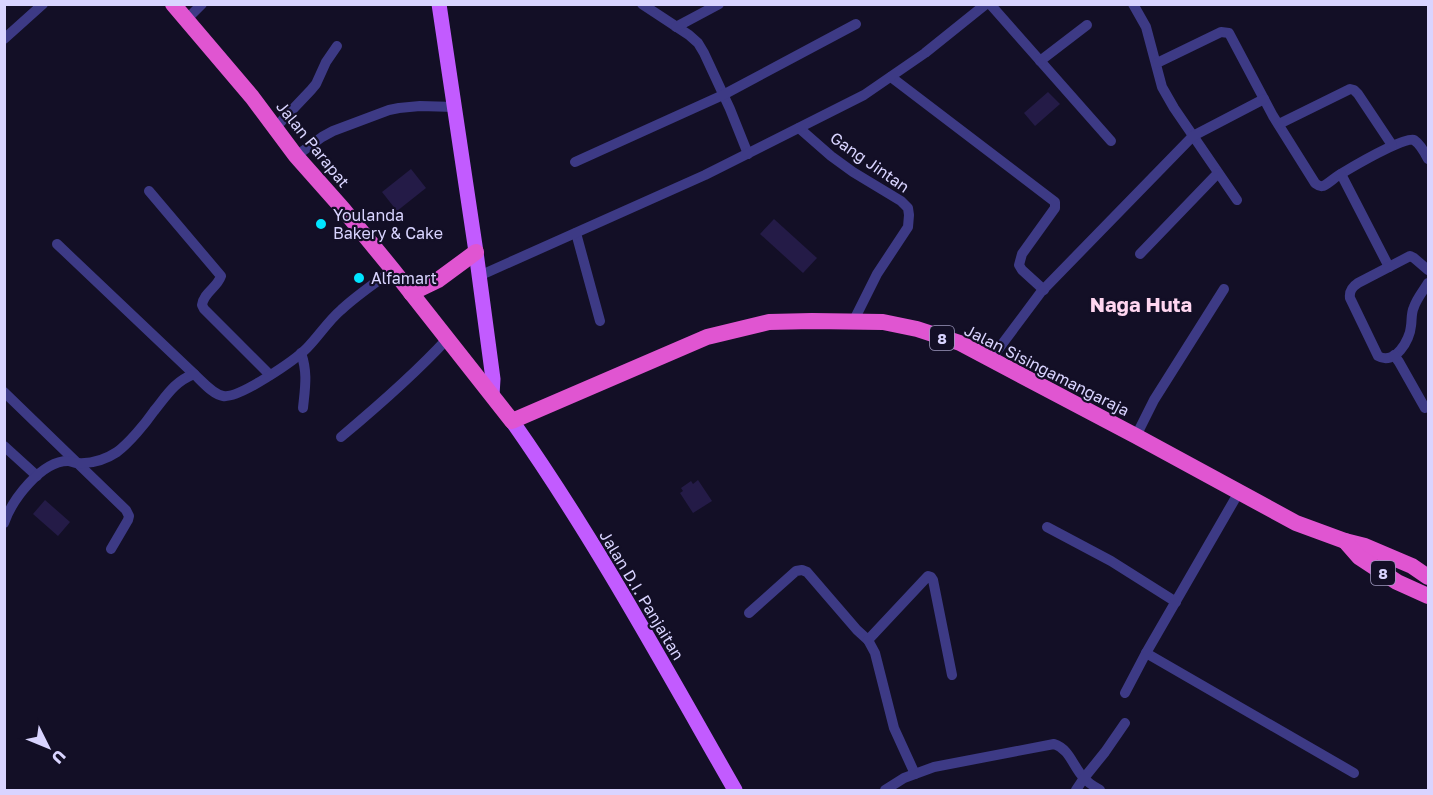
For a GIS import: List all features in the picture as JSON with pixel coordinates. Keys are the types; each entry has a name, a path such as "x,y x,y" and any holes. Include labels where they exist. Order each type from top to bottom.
{"highway":[{"name":"Jalan Parapat","path":"173,4 252,98 296,156 393,270 512,421"},
{"path":"411,293 438,280 476,252"},
{"name":"Jalan Sisingamangaraja","path":"512,421 707,337 769,322 883,322 917,329 960,344 1296,523 1365,546 1426,572"},
{"name":"Jalan Sisingamangaraja","path":"1345,541 1359,557 1397,582 1428,596"}],"main road":[{"path":"439,4 476,252 493,378 492,395"},
{"name":"Jalan D.I. Panjaitan","path":"512,421 545,468 626,601 735,790"}],"street":[{"path":"4,39 44,4"},
{"path":"186,20 202,4"},
{"path":"642,4 689,35 698,44 748,154"},
{"path":"676,27 719,4"},
{"path":"479,276 748,154 864,95 925,53 988,4 1111,141"},
{"path":"1133,4 1146,27 1162,87 1237,200"},
{"path":"575,162 723,95 856,24"},
{"path":"1040,61 1087,25"},
{"path":"1156,63 1227,31 1278,124 1317,185 1323,186 1392,146 1412,139 1428,159"},
{"path":"274,128 316,84 326,62 337,46"},
{"path":"891,76 1055,202 1055,208 1022,254 1019,265 1044,290"},
{"path":"1278,124 1350,89 1358,94 1392,146"},
{"path":"991,359 1044,290 1193,136 1264,99"},
{"path":"296,156 333,131 389,110 420,106 455,107"},
{"name":"Gang Jintan","path":"799,128 831,156 901,201 908,208 908,227 877,274 853,322"},
{"path":"1140,254 1218,173"},
{"path":"1341,174 1389,267"},
{"path":"149,191 221,276 218,284 204,298 202,305 204,309 270,375"},
{"path":"576,233 600,321"},
{"path":"57,244 194,374 223,396 233,395 270,375 301,353 327,322 393,270"},
{"path":"1428,270 1410,256 1354,286 1350,298 1378,356 1384,359 1400,350 1411,328 1414,306 1428,282"},
{"path":"1136,436 1154,400 1224,289"},
{"path":"341,437 401,387 447,339"},
{"path":"301,353 306,372 303,408"},
{"path":"1394,355 1425,408"},
{"path":"4,523 18,496 43,471 68,461 89,463 103,460 118,451 154,412 167,393 185,377 194,374"},
{"path":"4,392 126,510 129,516 111,549"},
{"path":"4,446 37,476"},
{"path":"1125,693 1239,492"},
{"path":"1047,527 1111,561 1176,602"},
{"path":"749,613 796,571 807,572 868,640 875,653 894,728 915,774"},
{"path":"868,640 926,578 931,576 952,675"},
{"path":"1146,653 1354,773"},
{"path":"1076,790 1125,723"},
{"path":"885,790 904,778 934,767 1054,744 1066,752 1084,778 1101,790"}],"building":[{"path":"1048,92 1060,104 1035,126 1024,113"},
{"path":"411,169 426,188 397,211 382,192"},
{"path":"774,219 817,258 803,273 760,234"},
{"path":"698,480 712,501 693,513 680,493 683,491 681,488 691,481 693,484"},
{"path":"45,500 70,522 58,536 33,514"}],"place":[{"name":"Youlanda Bakery & Cake","path":"321,224"},
{"name":"Alfamart","path":"359,278"}],"district":[{"name":"Naga Huta","path":"1141,304"}]}
